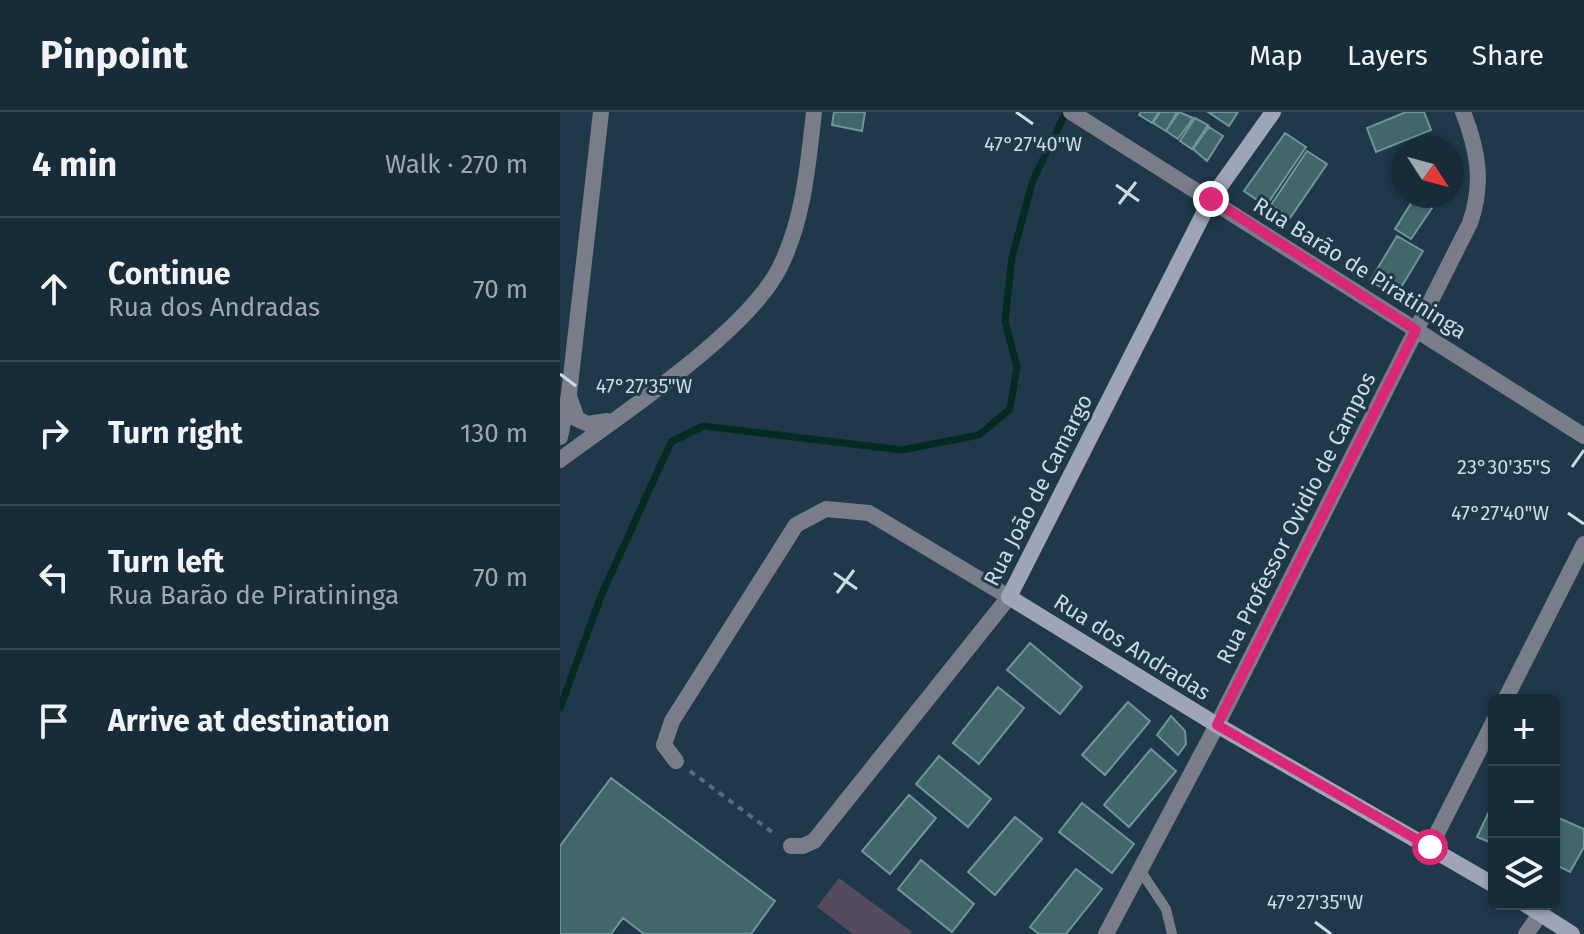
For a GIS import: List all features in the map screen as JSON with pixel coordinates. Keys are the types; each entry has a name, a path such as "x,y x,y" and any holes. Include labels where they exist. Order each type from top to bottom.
{"street":[{"path":"560,437 569,394 601,112"},
{"path":"560,460 746,314 779,268 803,204 814,112"},
{"name":"Rua João de Camargo","path":"791,846 803,846 814,841 1009,597 1211,199 1273,112"},
{"name":"Rua Professor Ovidio de Campos","path":"1106,934 1217,725 1459,247 1478,200 1479,165 1463,112"},
{"name":"Rua Barão de Piratininga","path":"1076,115 1584,436"},
{"path":"569,394 577,419 588,424 614,419"},
{"name":"Rua dos Andradas","path":"676,761 664,745 672,721 796,525 826,509 869,513 1217,725 1488,881"},
{"path":"1508,694 1584,544"},
{"path":"1430,847 1488,733"},
{"path":"1536,910 1572,934"},
{"path":"1526,934 1541,913"}],"lane":[{"path":"1140,870 1166,909 1172,934"}],"path":[{"path":"676,761 791,846"}],"shaded area":[{"path":"839,878 912,932 853,934 817,907"}],"building":[{"path":"834,112 865,112 862,131 832,125"},
{"path":"1141,112 1159,112 1152,123 1139,115"},
{"path":"1160,112 1177,112 1166,131 1153,123"},
{"path":"1179,112 1193,118 1178,139 1166,131"},
{"path":"1208,112 1238,112 1229,126"},
{"path":"1406,112 1424,112 1431,130 1416,136 1392,136 1392,146 1376,152 1367,128"},
{"path":"1195,118 1208,125 1192,149 1180,141"},
{"path":"1209,127 1223,136 1207,161 1193,149"},
{"path":"1285,133 1306,147 1266,206 1244,191"},
{"path":"1307,151 1327,164 1290,218 1271,205"},
{"path":"1408,208 1432,208 1411,239 1395,229"},
{"path":"1397,236 1423,251 1396,296 1370,281"},
{"path":"1030,643 1082,687 1060,714 1007,670"},
{"path":"998,687 1024,708 979,764 953,743"},
{"path":"1128,702 1150,721 1105,775 1082,755"},
{"path":"1171,716 1185,731 1186,744 1178,755 1157,735"},
{"path":"1151,749 1176,771 1129,827 1104,805"},
{"path":"939,756 991,799 968,827 916,784"},
{"path":"611,778 775,901 751,934 644,934 623,918 611,934 560,934 560,846"},
{"path":"909,795 936,818 890,874 862,851"},
{"path":"1082,803 1134,844 1112,873 1059,832"},
{"path":"1488,814 1488,842 1477,837"},
{"path":"1015,817 1042,839 995,895 968,872"},
{"path":"1560,819 1584,829 1584,847 1570,872 1560,867"},
{"path":"921,860 974,904 952,932 898,889"},
{"path":"1076,869 1102,889 1066,934 1039,934 1030,927"}],"waterway":[{"path":"560,708 601,596 671,442 703,426 902,450 979,435 1010,409 1017,367 1005,321 1012,257 1033,180 1066,112"}],"route":[{"path":"1211,199 1416,330 1217,725 1430,847"}]}
